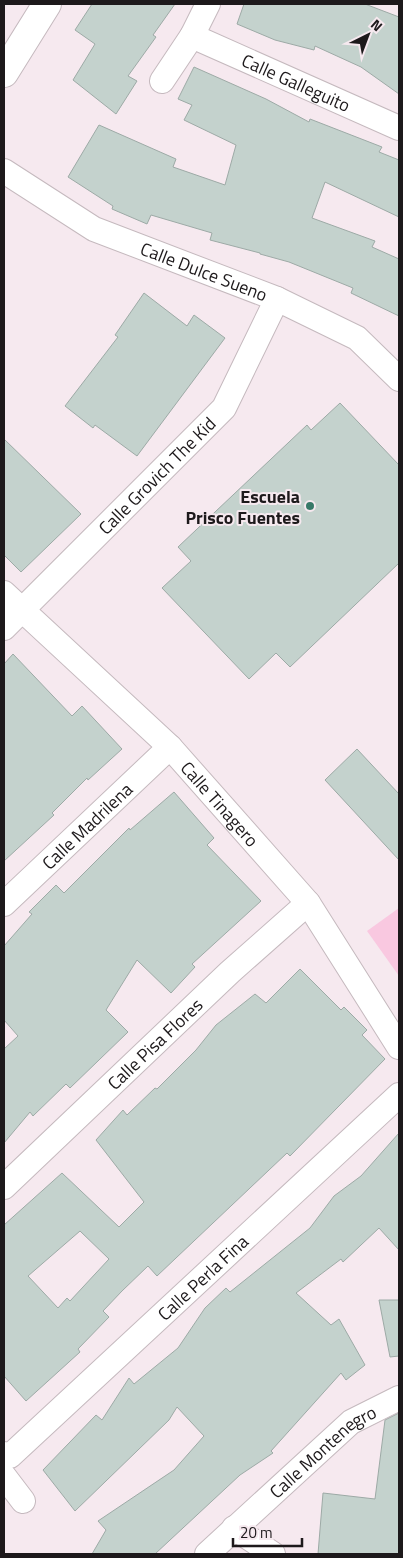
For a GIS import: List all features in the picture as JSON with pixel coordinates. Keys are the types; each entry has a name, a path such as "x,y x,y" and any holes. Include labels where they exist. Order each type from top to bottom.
{"street":[{"path":"4,73 47,4"},
{"path":"162,81 192,36 208,4"},
{"name":"Calle Galleguito","path":"192,36 399,128"},
{"name":"Calle Dulce Sueno","path":"4,171 94,229 277,298 357,338 399,379"},
{"name":"Calle Grovich The Kid","path":"4,628 224,408 277,298"},
{"name":"Calle Tinagero","path":"4,593 170,747 308,903 399,1048"},
{"name":"Calle Madrilena","path":"4,904 170,747"},
{"name":"Calle Pisa Flores","path":"4,1187 230,972 308,903"},
{"name":"Calle Perla Fina","path":"4,1454 10,1456 399,1095"},
{"name":"Calle Montenegro","path":"207,1554 351,1422 399,1398"},
{"path":"4,1476 23,1500"},
{"path":"234,1528 273,1554"}],"shaded area":[{"path":"399,908 399,976 367,931"}],"building":[{"path":"92,4 175,4 153,35 156,37 128,76 137,81 116,114 73,80 95,44 75,30"},
{"path":"244,4 365,4 399,17 399,94 361,67 315,46 314,50 275,40 237,24"},
{"path":"194,67 266,99 309,122 310,119 382,147 379,152 399,160 399,217 325,182 312,218 375,241 372,247 399,259 399,316 351,293 353,288 289,262 210,240 212,233 151,215 147,224 112,209 113,206 68,177 99,125 176,159 173,167 225,185 236,145 184,120 192,105 178,99"},
{"path":"144,293 187,326 194,315 225,338 137,456 95,425 93,428 65,406 118,337 115,335"},
{"name":"Escuela Prisco Fuentes","path":"340,403 399,465 399,563 290,667 276,653 249,679 162,588 191,561 178,547 307,425 311,430"},
{"path":"4,439 81,514 21,572 4,555"},
{"path":"13,654 72,716 82,706 122,749 88,780 87,778 52,813 54,815 4,861 4,664"},
{"path":"357,749 399,794 399,860 325,780"},
{"path":"174,792 214,838 207,845 261,901 192,964 195,967 171,993 137,960 106,1010 128,1032 70,1088 66,1084 33,1116 30,1112 4,1143 4,1049 18,1036 4,1020 4,946 32,914 29,912 56,885 64,893 129,828 130,830"},
{"path":"300,969 341,1010 344,1007 367,1030 362,1035 385,1059 290,1156 287,1153 157,1276 148,1266 103,1311 109,1317 78,1349 80,1352 26,1401 4,1376 4,1225 62,1173 119,1227 144,1202 96,1140 123,1110 127,1115 155,1088 157,1089 196,1050 216,1025 255,994 266,1003","holes":["80,1231 109,1259 70,1301 67,1298 58,1308 28,1276"]},
{"path":"399,1133 399,1250 379,1228 343,1262 341,1259 296,1293 331,1325 339,1319 365,1365 346,1380 341,1373 271,1451 273,1453 240,1475 155,1554 92,1554 106,1530 98,1521 174,1470 204,1436 177,1407 169,1420 75,1511 43,1470 96,1415 102,1420 129,1378 134,1384 178,1348 205,1308 226,1288 230,1292 310,1228 334,1196 361,1176"},
{"path":"379,1300 399,1300 399,1356 390,1357"},
{"path":"399,1413 399,1554 318,1554 323,1493 375,1499 385,1420"}],"place":[{"name":"Escuela Prisco Fuentes","path":"310,506"}]}
